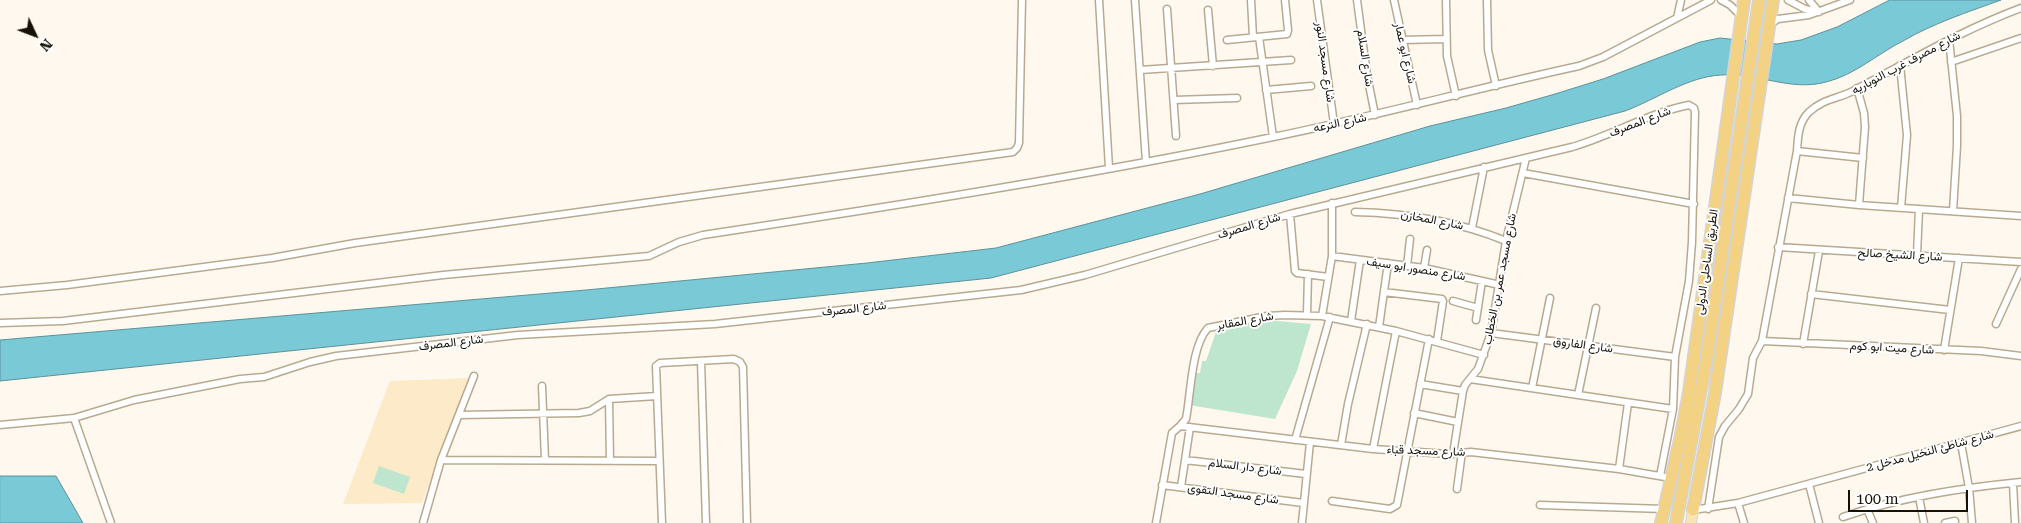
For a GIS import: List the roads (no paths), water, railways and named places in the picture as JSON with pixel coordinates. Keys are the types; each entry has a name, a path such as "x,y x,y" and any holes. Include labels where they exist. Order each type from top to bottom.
{"highway":[{"name":"الطريق الساحلى الدولى","path":"1661,523 1666,477 1681,435 1688,392 1744,0"},
{"path":"1676,523 1698,406 1759,0"},
{"path":"1693,510 1715,393 1773,0"}],"main road":[{"path":"1691,523 1693,510"}],"street":[{"path":"0,291 67,285 272,258 355,243 1013,152 1019,142 1022,0"},
{"path":"1099,0 1109,168"},
{"path":"1135,0 1146,162"},
{"path":"1251,0 1256,37 1263,63 1273,137"},
{"path":"1227,40 1287,34 1285,0"},
{"name":"شارع مسجد النور","path":"1317,0 1334,124"},
{"name":"شارع السلام","path":"1357,0 1375,115"},
{"name":"شارع ابو عمار","path":"1394,0 1417,105"},
{"path":"1446,0 1447,56 1456,96"},
{"path":"1488,0 1488,50 1496,86"},
{"path":"1677,18 1681,0"},
{"name":"شارع الترعه","path":"0,323 63,321 443,275 654,255 679,242 704,235 1146,162 1273,137 1456,96 1595,61 1711,0"},
{"path":"1721,0 1735,8 1742,18"},
{"path":"1788,0 1805,9 1819,12"},
{"path":"1809,0 1819,12"},
{"path":"1769,25 1783,18 1802,17 1850,0"},
{"name":"شارع مصرف غرب النوباريه","path":"1797,152 1799,128 1807,114 1820,103 1857,88 1949,39 2021,8"},
{"path":"1166,9 1176,136"},
{"path":"1208,10 1212,66"},
{"path":"1951,62 2021,38"},
{"path":"1402,40 1446,39"},
{"path":"1949,39 1957,116 1957,146 1952,211"},
{"path":"1140,70 1291,60"},
{"path":"1900,65 1907,135 1901,208"},
{"path":"1266,90 1311,86"},
{"path":"1857,88 1864,113 1859,205"},
{"path":"1174,100 1237,98"},
{"name":"شارع المصرف","path":"0,425 74,418 134,400 240,379 264,377 310,362 336,356 518,335 715,324 1021,290 1086,275 1332,203 1591,142 1654,116 1677,108 1692,106 1695,112 1694,204"},
{"path":"1708,509 1719,438 1748,394 1753,358 1762,341 1797,152 1863,158"},
{"name":"شارع مسجد عمر بن الخطاب","path":"1453,454 1463,391 1478,369 1491,333 1506,241 1526,158"},
{"path":"1472,228 1484,167"},
{"path":"1523,173 1694,204 1689,281 1675,357 1673,409 1666,477"},
{"path":"1788,198 1859,205 2021,216"},
{"path":"1322,316 1332,256 1332,203"},
{"path":"1917,255 1919,209"},
{"name":"شارع المخازن","path":"1355,212 1414,215 1472,228 1506,241"},
{"path":"1290,214 1295,271 1297,273 1328,277"},
{"path":"1407,266 1410,239"},
{"name":"شارع الشيخ صالح","path":"1778,247 2021,262"},
{"path":"1424,268 1427,250"},
{"path":"1802,344 1819,251"},
{"name":"شارع منصور ابو سيف","path":"1332,256 1424,268 1500,285"},
{"path":"1944,350 1959,258"},
{"path":"1351,321 1360,260"},
{"path":"1379,327 1388,263"},
{"path":"1996,324 2021,269"},
{"path":"1307,314 1308,274"},
{"path":"1476,320 1482,281"},
{"path":"1384,292 1443,300 1437,341"},
{"path":"1811,294 1950,310"},
{"path":"1532,388 1550,298"},
{"path":"1453,301 1478,308"},
{"path":"1578,395 1596,308"},
{"name":"شارع المقابر","path":"1156,523 1172,433 1186,419 1195,359 1202,337 1208,328 1267,316 1307,314 1367,324 1484,355"},
{"path":"1295,440 1330,317"},
{"path":"1341,445 1367,324"},
{"path":"1373,449 1396,331"},
{"name":"شارع الفاروق","path":"1491,333 1675,357"},
{"path":"1332,501 1390,509 1395,507 1429,339"},
{"name":"شارع ميت ابو كوم","path":"1762,341 1980,351 2021,356"},
{"path":"662,523 656,368 658,364 734,360 742,364 746,523"},
{"path":"702,361 706,523"},
{"path":"423,523 441,460 474,376"},
{"path":"1470,379 1673,409"},
{"path":"1420,384 1463,391"},
{"path":"542,386 545,460"},
{"path":"459,415 584,412 609,399 657,396"},
{"path":"609,399 610,461"},
{"path":"1619,469 1628,403"},
{"path":"1414,413 1458,422"},
{"path":"74,418 111,523"},
{"name":"شارع مسجد قباء","path":"1180,426 1373,449 1453,454 1462,452 1619,469 1666,477"},
{"name":"شارع شاطئ النخيل مدخل 2","path":"1693,510 1738,503 2021,426"},
{"path":"1181,487 1190,427"},
{"path":"1302,523 1310,442"},
{"path":"1961,443 1969,488 1972,523"},
{"path":"1457,488 1462,452"},
{"path":"441,460 660,461"},
{"name":"شارع دار السلام","path":"1185,460 1306,474"},
{"path":"1843,517 1920,496 2021,482"},
{"path":"2013,483 2015,523"},
{"path":"1809,484 1818,523"},
{"name":"شارع مسجد التقوى","path":"1162,485 1303,504"},
{"path":"1920,496 1924,523"},
{"path":"1738,503 1744,523"},
{"path":"1540,505 1664,509"},
{"path":"1867,509 1874,523"},
{"path":"1945,523 1954,521"}],"water":[{"path":"1890,0 2001,0 1927,29 1893,46 1837,79 1800,85 1747,76 1721,75 1708,77 1684,84 1625,111 991,278 0,381 0,340 586,290 867,263 996,248 1200,194 1430,126 1555,94 1603,79 1700,42 1720,38 1777,44 1801,40 1837,27"},
{"path":"0,476 56,476 83,523 0,523"}]}
